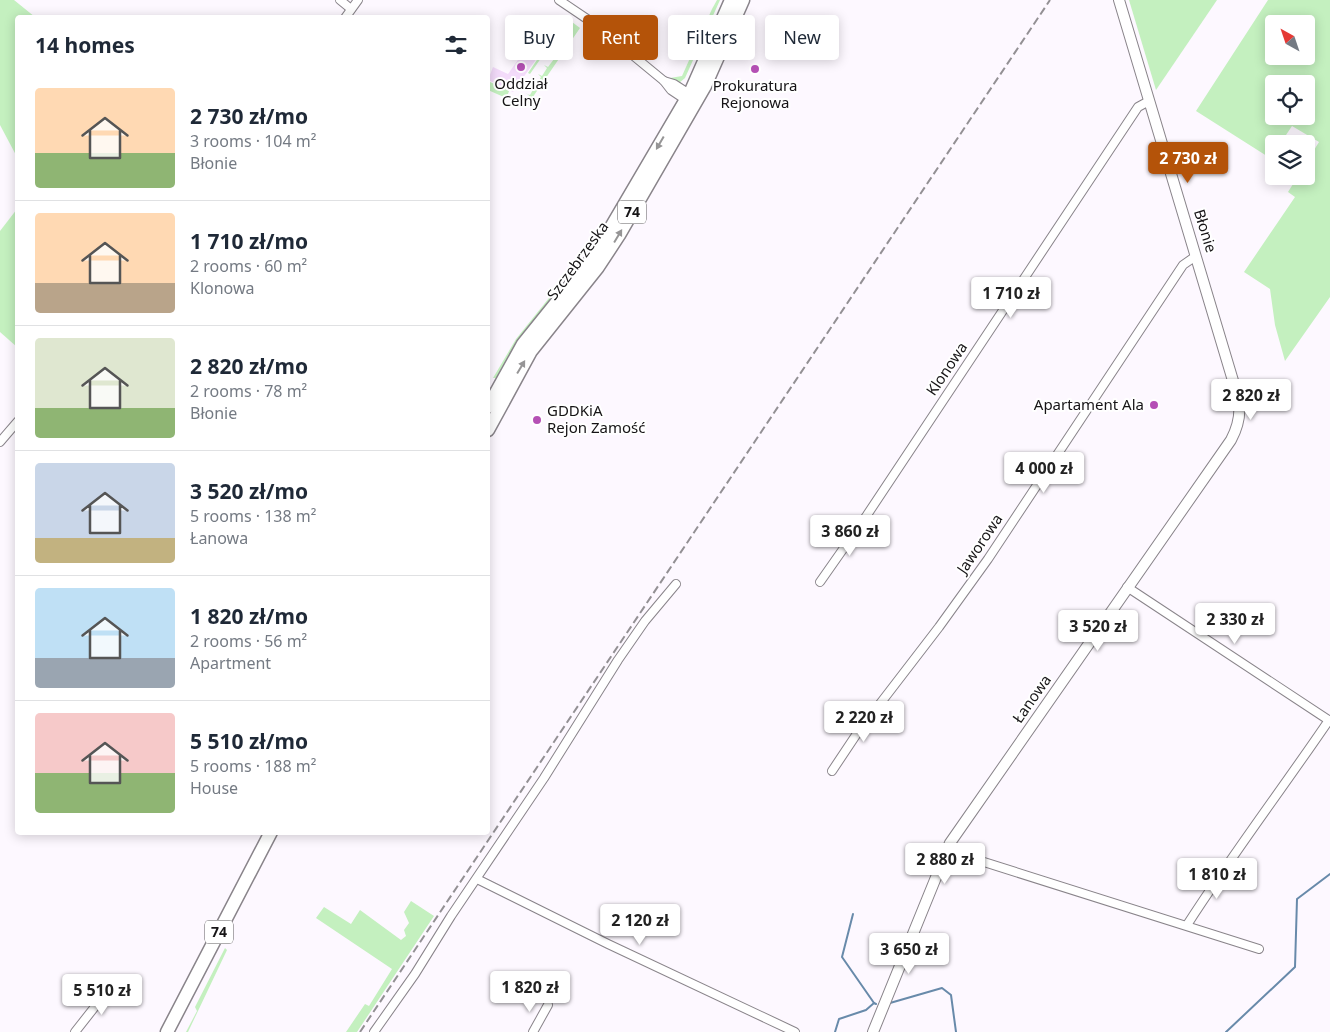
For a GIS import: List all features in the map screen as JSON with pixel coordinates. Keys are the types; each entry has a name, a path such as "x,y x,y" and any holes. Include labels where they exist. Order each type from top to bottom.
{"main road":[{"name":"Szczebrzeska","path":"490,426 531,350 605,257 690,99 731,0"},
{"name":"Szczebrzeska","path":"490,403 510,365 529,336 596,251 690,99 713,70 742,0"},
{"name":"74","path":"167,1032 269,835"}],"street":[{"path":"340,0 351,9"},
{"path":"347,15 358,0"},
{"path":"559,0 596,25 664,81 690,99"},
{"name":"Błonie","path":"1119,0 1239,400 1238,423 1229,442"},
{"name":"Klonowa","path":"820,582 867,515 1138,107 1149,101"},
{"name":"Jaworowa","path":"832,771 856,734 939,628 988,559 1183,265 1196,256"},
{"path":"0,442 15,424"},
{"name":"Łanowa","path":"873,1032 946,850 1229,442"},
{"path":"374,1032 415,974 493,852 576,729 618,660 645,621 676,584"},
{"path":"1127,588 1330,721 1283,787 1260,815 1187,925"},
{"path":"946,850 1259,949"},
{"path":"477,879 795,1032"},
{"path":"75,1032 112,985"},
{"path":"533,1032 548,1005"}],"green space":[{"path":"0,0 14,0 33,15 15,15 15,153 0,125"},
{"path":"717,0 720,0 713,15 709,15"},
{"path":"1129,0 1217,0 1156,90"},
{"path":"1268,0 1330,0 1330,297 1285,361 1275,325 1270,289 1244,272 1295,197 1288,192 1292,185 1315,185 1315,148 1319,142 1315,140 1315,135 1307,135 1292,126 1286,135 1265,135 1265,155 1196,111"},
{"path":"573,23 580,28 573,38"},
{"path":"537,60 540,60 530,74 528,73"},
{"path":"553,60 558,60 526,107 490,91 490,82 509,91 507,97 525,105 529,95 525,93 530,95 535,86 531,84 536,86 541,77 538,74 542,76 547,68 544,65 548,67"},
{"path":"689,60 693,60 685,78 679,83 670,78 682,76"},
{"path":"15,212 15,345 0,332 0,231"},
{"path":"553,293 557,295 498,378 493,378 516,339"},
{"path":"411,901 434,916 357,1032 346,1032 365,1004 369,1006 392,969 316,918 324,907 351,924 360,910 401,940 406,936 404,930 409,923 404,912"},
{"path":"225,948 227,950 188,1032 186,1032 197,1011 195,1007"}],"building":[{"name":"Oddział Celny","path":"518,60 536,60 513,92 490,81 493,67 508,74"}],"waterway":[{"path":"1226,1032 1295,967 1297,899 1330,874"},
{"path":"853,914 842,957 874,1003"},
{"path":"890,1003 942,988 951,995 956,1032"},
{"path":"835,1032 839,1019 866,1010 874,1003 876,1004"}],"railway":[{"path":"360,1032 1050,0"}],"place":[{"name":"Oddział Celny","path":"521,67"},
{"name":"Prokuratura Rejonowa","path":"755,69"},
{"name":"Apartament Ala","path":"1154,405"},
{"name":"GDDKiA Rejon Zamość","path":"537,420"}]}
